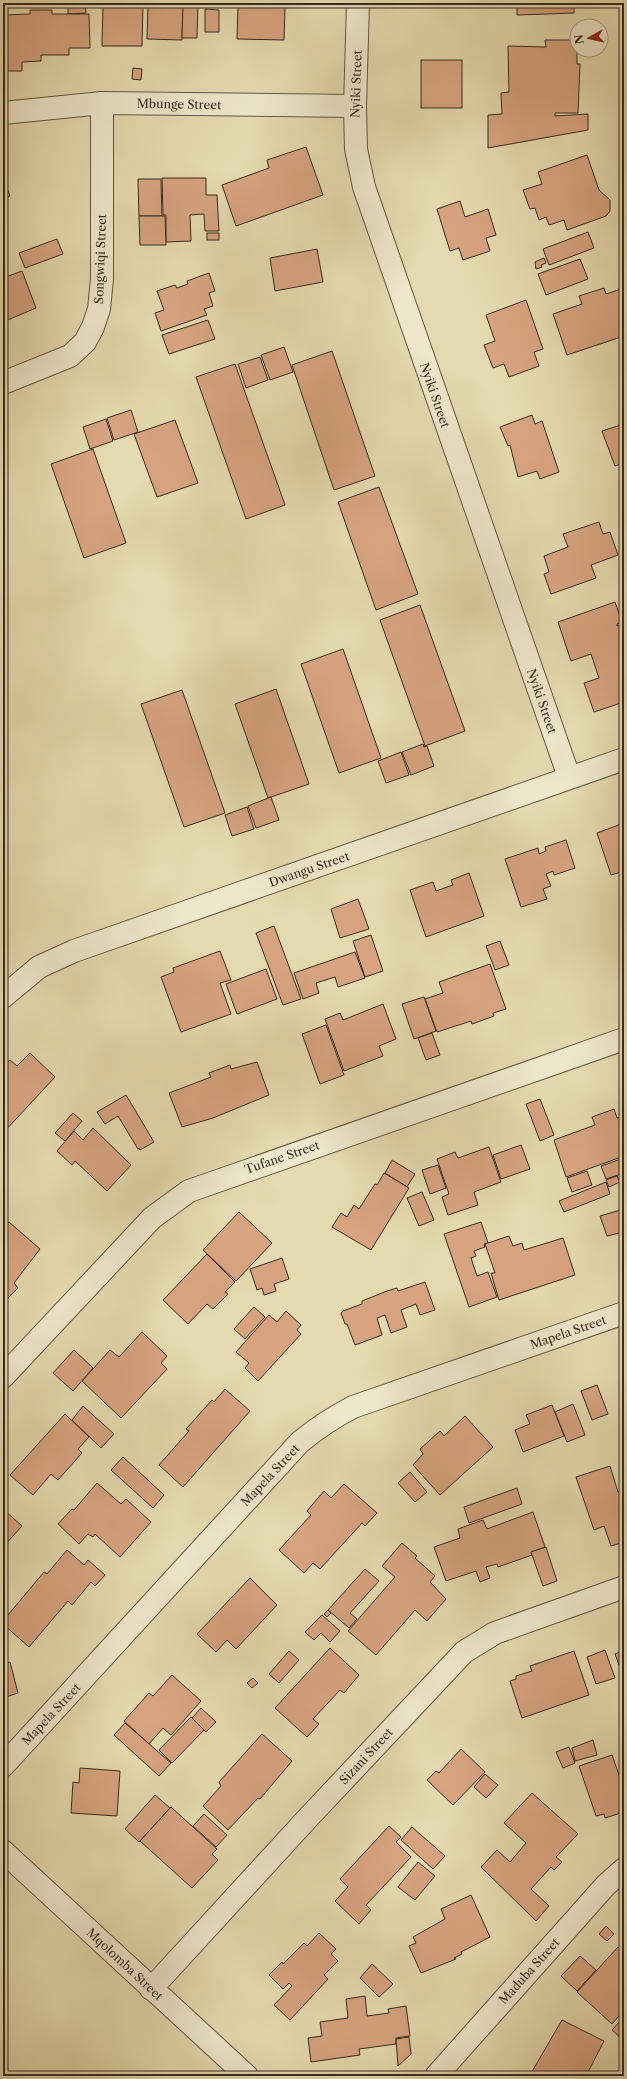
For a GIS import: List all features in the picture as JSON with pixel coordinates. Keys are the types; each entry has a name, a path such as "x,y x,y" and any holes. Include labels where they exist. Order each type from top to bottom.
{"street":[{"name":"Nyiki Street","path":"358,3 355,106 356,149 364,187 569,778"},
{"name":"Mbunge Street","path":"3,113 102,103 355,106"},
{"name":"Songwiqi Street","path":"3,383 70,356 85,342 93,327 99,309 102,279 102,103"},
{"name":"Dwangu Street","path":"3,997 39,967 74,951 624,759"},
{"name":"Tufane Street","path":"3,1377 152,1218 189,1191 624,1039"},
{"name":"Mapela Street","path":"3,1766 300,1442 316,1430 334,1417 354,1407 624,1313"},
{"name":"Sizani Street","path":"151,1989 306,1820 464,1652 495,1633 624,1587"},
{"name":"Mqolomba Street","path":"3,1851 247,2076"},
{"name":"Maduba Street","path":"436,2076 606,1885 624,1869"}],"building":[{"path":"68,3 85,3 86,13 68,14"},
{"path":"103,3 143,3 142,46 102,46"},
{"path":"148,3 183,3 182,40 147,39"},
{"path":"183,3 198,3 197,38 182,38"},
{"path":"517,3 574,3 574,13 517,15"},
{"path":"238,4 285,5 284,40 237,39"},
{"path":"205,9 219,10 219,32 205,32"},
{"path":"30,10 52,10 52,14 89,14 90,48 69,48 69,55 41,55 41,61 22,62 22,71 3,71 3,15 30,14"},
{"path":"545,40 569,40 569,58 577,58 577,64 580,64 578,113 555,113 555,116 588,114 588,130 488,148 488,115 502,114 501,93 509,92 508,46 546,47"},
{"path":"421,60 462,60 462,108 421,108"},
{"path":"133,68 142,69 141,80 132,79"},
{"path":"306,147 323,195 236,226 222,185 269,168 267,160"},
{"path":"587,155 599,190 610,200 610,211 606,216 567,230 564,220 549,225 546,217 539,220 535,208 530,209 523,190 542,184 538,172"},
{"path":"3,177 10,196 3,199"},
{"path":"162,178 206,178 206,195 217,195 219,231 205,231 204,214 190,215 191,241 166,242 166,215 163,215"},
{"path":"138,179 161,179 162,216 139,216"},
{"path":"460,201 465,217 488,209 496,235 486,238 490,251 463,260 459,248 450,251 437,209"},
{"path":"139,216 165,216 166,245 140,245"},
{"path":"588,232 594,248 549,265 543,249"},
{"path":"207,233 219,233 219,240 207,240"},
{"path":"57,239 63,254 25,268 19,253"},
{"path":"317,249 323,282 275,291 270,258"},
{"path":"544,258 546,263 541,265 542,267 536,269 535,262"},
{"path":"580,259 588,279 546,295 538,274"},
{"path":"22,271 36,308 3,322 3,278"},
{"path":"209,273 215,291 209,293 213,306 204,309 207,315 161,331 155,313 164,310 157,291 175,285 177,288 188,284 187,281"},
{"path":"604,288 606,294 624,288 624,336 567,355 553,314 582,304 579,296"},
{"path":"526,300 543,349 534,352 539,366 509,377 504,364 493,368 484,345 495,341 486,315"},
{"path":"208,320 215,339 169,354 162,335"},
{"path":"284,347 293,372 270,380 261,355"},
{"path":"332,351 375,476 334,490 292,365"},
{"path":"260,357 268,380 246,388 238,364"},
{"path":"235,364 285,505 246,519 196,377"},
{"path":"131,410 138,432 114,440 107,418"},
{"path":"532,415 535,424 542,421 559,472 540,479 537,471 518,477 510,445 508,446 500,427"},
{"path":"106,419 113,441 90,449 83,427"},
{"path":"175,420 198,483 157,497 134,434"},
{"path":"624,424 624,463 615,466 602,431"},
{"path":"93,449 126,543 84,558 51,464"},
{"path":"379,487 418,594 376,610 338,502"},
{"path":"599,522 603,534 610,532 618,555 591,565 596,578 551,594 544,574 549,572 544,556 568,547 563,534"},
{"path":"615,602 622,622 617,624 617,626 622,624 624,631 624,635 620,636 624,648 624,702 594,712 584,683 599,678 591,654 571,661 558,622"},
{"path":"420,605 465,731 425,746 380,620"},
{"path":"343,649 381,758 339,773 301,664"},
{"path":"276,689 309,784 268,798 235,704"},
{"path":"182,690 225,813 184,827 141,704"},
{"path":"423,744 424,747 427,746 434,766 411,775 402,752"},
{"path":"401,752 409,775 386,783 378,761"},
{"path":"271,797 279,820 256,828 248,806"},
{"path":"247,807 254,829 232,836 225,815"},
{"path":"624,823 624,871 611,875 597,833"},
{"path":"566,840 575,868 554,875 553,871 546,874 551,886 543,889 547,899 521,907 505,859 538,848 539,854 546,851 545,847"},
{"path":"469,873 484,916 426,937 410,890 433,882 436,891 453,885 451,880"},
{"path":"358,899 369,929 340,938 331,909"},
{"path":"274,926 301,999 283,1005 256,933"},
{"path":"371,935 383,971 365,977 353,941"},
{"path":"500,941 509,965 495,970 486,946"},
{"path":"220,951 231,980 220,983 231,1014 181,1032 161,977 174,972 173,968"},
{"path":"355,952 365,978 338,987 335,977 316,983 319,993 303,999 294,973"},
{"path":"490,964 506,1009 493,1013 494,1016 472,1024 471,1021 437,1032 425,999 443,993 439,982"},
{"path":"266,969 277,999 237,1014 226,984"},
{"path":"424,997 436,1031 414,1039 402,1004"},
{"path":"383,1004 396,1039 379,1046 383,1056 344,1071 325,1019 340,1013 343,1020"},
{"path":"326,1025 344,1075 320,1084 302,1034"},
{"path":"432,1033 440,1055 426,1060 418,1038"},
{"path":"30,1053 55,1077 3,1133 3,1067 10,1060 17,1066"},
{"path":"257,1062 269,1095 213,1118 182,1127 169,1093 211,1077 209,1073 230,1065 231,1069"},
{"path":"126,1095 154,1142 140,1150 118,1116 105,1124 97,1112"},
{"path":"540,1099 554,1135 540,1141 526,1104"},
{"path":"614,1109 617,1118 624,1116 624,1156 566,1177 554,1140 595,1125 592,1117"},
{"path":"73,1113 82,1121 65,1141 55,1133"},
{"path":"93,1128 131,1165 107,1191 75,1161 72,1165 57,1151 74,1131 83,1140"},
{"path":"521,1145 530,1169 501,1179 493,1155"},
{"path":"489,1147 501,1182 474,1192 478,1205 448,1215 442,1197 449,1194 437,1159 455,1152 458,1158"},
{"path":"624,1158 624,1173 606,1179 601,1166"},
{"path":"392,1160 415,1174 407,1187 385,1173"},
{"path":"438,1165 446,1188 430,1194 422,1170"},
{"path":"587,1171 592,1185 572,1192 567,1178"},
{"path":"384,1173 409,1188 371,1250 332,1227 341,1213 347,1217 354,1205 359,1209"},
{"path":"617,1176 620,1182 609,1187 606,1180"},
{"path":"606,1182 610,1194 564,1212 559,1201"},
{"path":"422,1192 434,1220 419,1226 407,1198"},
{"path":"624,1209 624,1232 607,1236 600,1216"},
{"path":"239,1212 272,1243 236,1281 203,1250"},
{"path":"9,1222 40,1249 14,1283 18,1288 3,1303 3,1228"},
{"path":"481,1222 488,1243 484,1244 485,1247 474,1251 476,1256 471,1258 477,1276 488,1272 497,1297 469,1307 444,1234"},
{"path":"509,1236 513,1246 522,1243 524,1250 563,1238 575,1275 499,1300 491,1273 495,1273 485,1244"},
{"path":"207,1254 235,1282 225,1292 228,1294 213,1309 207,1304 188,1324 163,1300"},
{"path":"282,1258 289,1279 274,1284 276,1291 264,1295 262,1288 257,1290 250,1269"},
{"path":"425,1282 435,1310 420,1315 416,1304 401,1310 407,1327 391,1333 385,1315 377,1318 382,1335 355,1345 341,1313 343,1311 362,1304 362,1301 387,1291 397,1288 398,1291"},
{"path":"254,1307 265,1317 245,1339 234,1329"},
{"path":"286,1311 301,1325 297,1330 301,1334 258,1381 245,1368 249,1363 236,1352 269,1315 277,1322"},
{"path":"142,1332 167,1356 161,1363 167,1369 121,1418 82,1381 110,1350 119,1357"},
{"path":"74,1350 93,1368 73,1391 53,1373"},
{"path":"597,1385 608,1414 592,1420 581,1391"},
{"path":"225,1389 250,1411 183,1487 159,1465 189,1431 186,1429 212,1400 214,1402"},
{"path":"573,1404 585,1435 567,1442 555,1412"},
{"path":"552,1405 564,1436 523,1452 515,1430 530,1424 526,1415"},
{"path":"83,1406 114,1434 101,1448 72,1420"},
{"path":"65,1414 89,1437 78,1449 82,1453 58,1480 51,1474 33,1495 10,1475"},
{"path":"465,1416 493,1447 440,1495 413,1465 423,1454 420,1449 440,1431 444,1436"},
{"path":"123,1457 164,1495 153,1508 111,1470"},
{"path":"610,1466 618,1492 621,1491 624,1499 624,1542 611,1546 604,1526 594,1530 576,1477"},
{"path":"410,1472 427,1492 415,1502 398,1483"},
{"path":"97,1483 121,1504 126,1499 151,1522 120,1557 95,1534 93,1537 88,1534 79,1544 58,1524 72,1509 74,1510"},
{"path":"344,1484 377,1513 365,1526 362,1523 320,1569 313,1563 304,1573 279,1550 311,1515 307,1511 324,1491 331,1498"},
{"path":"517,1488 522,1504 469,1523 464,1507"},
{"path":"3,1509 22,1526 3,1547"},
{"path":"533,1512 545,1547 531,1552 532,1555 498,1567 497,1564 486,1567 490,1578 480,1582 476,1571 446,1581 434,1547 460,1538 458,1529 483,1520 487,1529"},
{"path":"402,1543 417,1556 415,1558 435,1576 430,1582 446,1599 427,1621 415,1610 376,1655 348,1631 395,1577 382,1566"},
{"path":"546,1547 557,1581 543,1586 531,1552"},
{"path":"67,1550 84,1565 88,1560 105,1575 95,1586 91,1582 72,1605 68,1601 29,1647 3,1624 3,1621 44,1572 47,1574"},
{"path":"365,1569 379,1581 350,1613 357,1619 349,1628 328,1610"},
{"path":"250,1578 277,1605 236,1649 227,1640 216,1652 197,1634"},
{"path":"328,1610 331,1613 327,1617 324,1614"},
{"path":"322,1615 340,1631 330,1642 321,1633 314,1640 305,1632"},
{"path":"330,1648 359,1675 344,1693 340,1690 313,1719 319,1724 307,1737 275,1708"},
{"path":"605,1650 615,1678 596,1684 587,1657"},
{"path":"624,1650 624,1678 615,1654"},
{"path":"289,1651 299,1660 279,1683 269,1674"},
{"path":"574,1651 589,1695 522,1718 510,1681 516,1679 516,1676 532,1671 530,1666"},
{"path":"10,1662 18,1693 3,1698 3,1664"},
{"path":"172,1675 201,1701 171,1735 163,1728 149,1744 124,1721 149,1693 153,1696"},
{"path":"253,1678 258,1683 252,1688 247,1683"},
{"path":"201,1708 216,1722 206,1732 192,1718"},
{"path":"191,1717 204,1730 172,1763 159,1750"},
{"path":"125,1723 171,1763 159,1776 114,1735"},
{"path":"262,1734 292,1761 260,1799 258,1798 228,1830 203,1806 221,1786 219,1782"},
{"path":"593,1740 597,1755 575,1761 572,1748"},
{"path":"569,1747 575,1763 563,1768 556,1752"},
{"path":"461,1749 485,1772 453,1805 427,1780 436,1771 439,1773"},
{"path":"612,1755 624,1789 624,1812 605,1818 604,1814 596,1816 579,1766"},
{"path":"80,1768 120,1771 117,1816 71,1813 73,1782 79,1783"},
{"path":"485,1774 498,1785 486,1798 474,1787"},
{"path":"532,1793 578,1834 556,1857 562,1862 554,1870 551,1867 531,1889 549,1906 536,1921 481,1867 497,1850 510,1862 526,1843 504,1823"},
{"path":"155,1795 170,1808 139,1842 125,1829"},
{"path":"171,1807 217,1849 212,1854 218,1860 192,1888 140,1841"},
{"path":"204,1814 227,1835 216,1847 193,1826"},
{"path":"389,1826 401,1837 396,1842 411,1857 366,1905 371,1910 359,1924 335,1901 348,1887 340,1879"},
{"path":"412,1827 445,1856 433,1869 401,1840"},
{"path":"418,1862 435,1876 415,1900 398,1887"},
{"path":"471,1895 490,1937 461,1952 462,1954 454,1958 456,1959 421,1973 409,1946 416,1943 413,1937 445,1919 441,1909"},
{"path":"606,1926 614,1934 607,1941 599,1934"},
{"path":"319,1933 336,1949 331,1954 338,1961 324,1975 328,1979 290,2020 274,2005 292,1986 289,1983 283,1989 269,1975 282,1962 283,1964 304,1943 307,1946"},
{"path":"618,1947 624,1952 624,2010 612,2024 577,1992"},
{"path":"580,1956 596,1970 577,1991 561,1976"},
{"path":"372,1964 393,1984 379,1997 360,1978"},
{"path":"365,1996 367,2016 389,2013 388,2009 406,2006 410,2036 396,2038 396,2044 359,2049 360,2055 311,2062 308,2038 322,2036 320,2022 348,2018 346,1999"},
{"path":"624,2017 624,2041 612,2030"},
{"path":"562,2020 604,2041 586,2076 530,2075"},
{"path":"409,2037 411,2054 398,2066 396,2039"}]}
